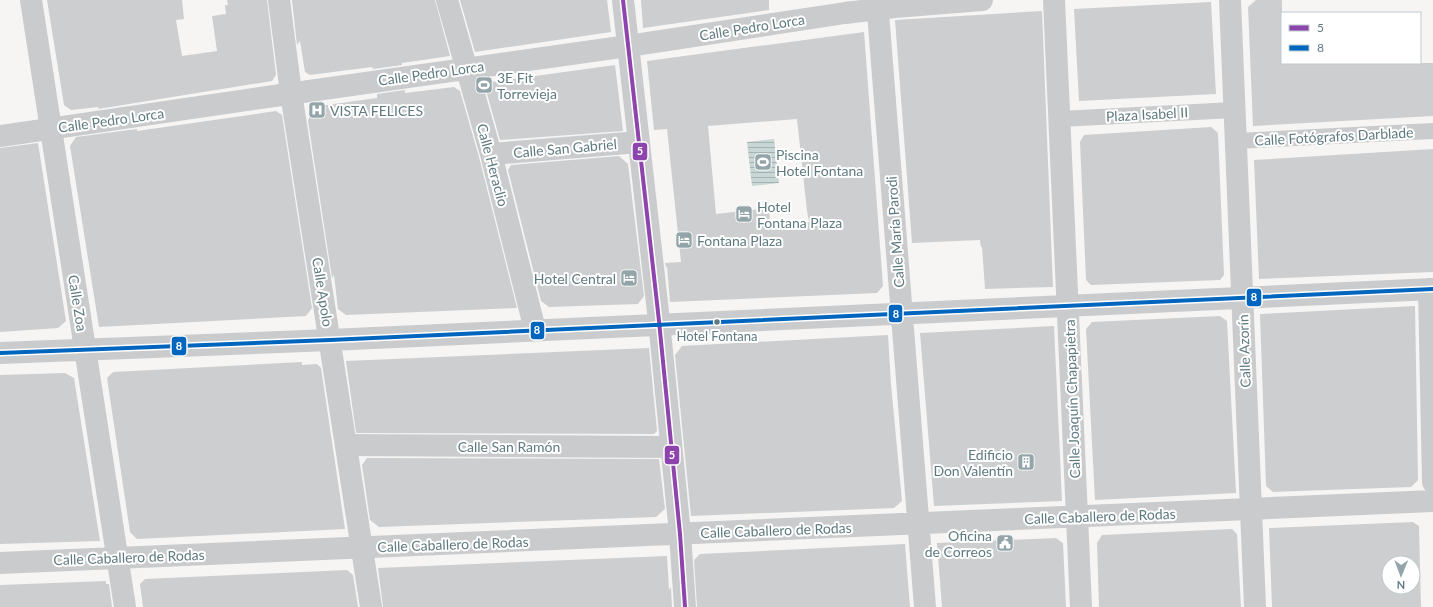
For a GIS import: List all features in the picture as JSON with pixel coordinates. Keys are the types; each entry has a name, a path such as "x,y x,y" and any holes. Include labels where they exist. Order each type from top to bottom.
{"street":[{"name":"Calle Zoa","path":"31,0 125,607"},
{"name":"Calle Apolo","path":"279,0 291,93 371,607"},
{"name":"Calle Heraclio","path":"447,0 491,154 535,330"},
{"path":"623,0 660,325 680,534 685,607"},
{"name":"Calle Pedro Lorca","path":"0,136 291,93 628,46 877,4 982,0"},
{"name":"Calle Joaquín Chapapietra","path":"1054,0 1081,607"},
{"name":"Calle Azorín","path":"1230,0 1255,607"},
{"name":"Calle María Parodi","path":"877,4 925,607"},
{"name":"Plaza Isabel II","path":"1060,119 1234,110"},
{"name":"Calle Fotógrafos Darblade","path":"1236,142 1433,131"},
{"name":"Calle San Gabriel","path":"491,154 639,142"},
{"path":"0,353 330,340 1431,289 1433,482"},
{"name":"Calle San Ramón","path":"346,446 671,447"},
{"name":"Calle Caballero de Rodas","path":"0,563 1433,501"}],"shaded area":[{"name":"Piscina Hotel Fontana","path":"774,139 779,183 752,186 747,142"}],"building":[{"path":"47,0 182,0 184,19 176,20 182,56 217,51 212,16 226,14 225,5 228,5 227,0 267,0 276,75 272,81 98,109 99,107 71,110 64,105"},
{"path":"292,0 435,0 450,56 373,69 372,67 310,75 305,72 300,41 297,45"},
{"path":"460,0 607,0 611,32 475,52"},
{"path":"641,0 769,0 769,10 643,28"},
{"path":"1256,0 1282,0 1281,64 1433,63 1433,116 1253,126 1248,7"},
{"path":"1211,2 1216,94 1079,101 1074,9"},
{"path":"1042,11 1053,287 985,289 982,247 980,240 912,243 895,20"},
{"path":"864,32 883,286 877,293 670,302 667,266 666,268 665,263 681,262 667,129 654,130 647,61","holes":["797,119 809,222 770,224 769,208 716,214 708,126"]},
{"path":"615,65 623,131 500,140 484,83"},
{"path":"454,87 460,91 479,157 517,308 346,315 338,309 334,275 332,278 308,121 312,107 377,98 377,94 405,90 405,93"},
{"path":"276,111 282,115 312,308 306,316 99,327 70,146 76,137 137,129 137,131"},
{"path":"1211,127 1218,133 1224,275 1220,280 1091,285 1086,280 1080,142 1084,135"},
{"path":"38,143 66,321 58,328 0,332 0,148"},
{"path":"1433,149 1433,272 1259,279 1254,160"},
{"path":"619,156 628,164 644,296 638,304 549,307 541,301 508,170 511,165"},
{"path":"1415,306 1418,480 1411,487 1273,492 1266,486 1260,314"},
{"path":"1220,316 1227,321 1236,493 1095,500 1086,329 1092,322"},
{"path":"1054,326 1062,501 934,506 920,333"},
{"path":"888,335 902,501 894,508 691,516 675,355 682,346"},
{"path":"649,348 657,431 654,434 356,433 346,361"},
{"path":"302,362 302,365 317,364 321,368 345,529 137,539 130,532 107,378 113,372"},
{"path":"65,373 74,378 100,541 0,544 0,375"},
{"path":"367,458 659,459 665,509 656,517 379,527 370,520 362,465"},
{"path":"1413,522 1419,526 1420,555 1381,555 1381,595 1421,595 1421,607 1272,607 1269,528"},
{"path":"1232,529 1237,534 1241,607 1099,607 1097,543 1102,535"},
{"path":"1056,538 1063,543 1066,607 942,607 937,543"},
{"path":"905,544 910,607 697,607 694,560 700,554"},
{"path":"667,556 669,590 671,587 672,607 383,607 378,568"},
{"path":"347,570 353,575 358,607 143,607 140,584 145,579"},
{"path":"106,581 106,584 109,584 112,607 0,607 0,585"}],"transit line":[{"name":"5","path":"623,0 659,321 680,534 685,607"},
{"name":"8","path":"0,353 330,340 1433,289"}],"place":[{"name":"3E Fit Torrevieja","path":"484,85"},
{"name":"VISTA FELICES","path":"317,110"},
{"name":"Piscina Hotel Fontana","path":"763,162"},
{"name":"Hotel Fontana Plaza","path":"744,214"},
{"name":"Fontana Plaza","path":"684,240"},
{"name":"Hotel Central","path":"629,278"},
{"name":"Hotel Fontana","path":"717,322"},
{"name":"Edificio Don Valentín","path":"1026,462"},
{"name":"Oficina de Correos","path":"1005,543"}]}
